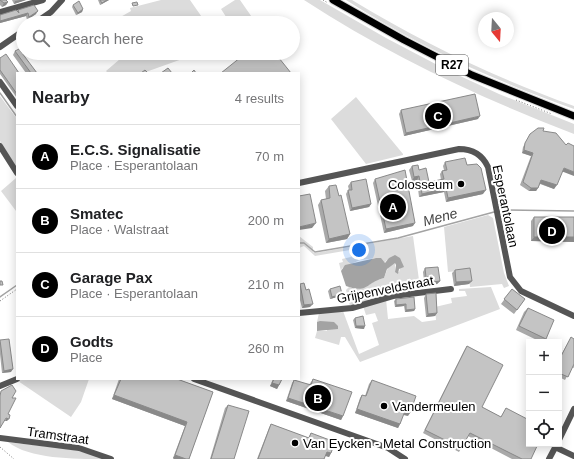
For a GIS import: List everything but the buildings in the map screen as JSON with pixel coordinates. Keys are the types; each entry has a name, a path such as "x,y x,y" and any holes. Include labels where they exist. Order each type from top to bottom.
{"main road":[{"name":"R27","path":"335,1 404,40 472,75 574,116"}],"street":[{"path":"0,12 43,0"},
{"path":"45,16 62,0"},
{"path":"0,47 16,36"},
{"path":"0,82 16,105"},
{"path":"0,146 16,171"},
{"name":"Esperantolaan","path":"300,183 458,149 468,149 476,152 485,161 488,167 510,277 521,291 574,316"},
{"name":"Grijpenveldstraat","path":"300,313 348,309 393,296 451,289"},
{"path":"0,386 16,379"},
{"path":"197,380 388,448 405,459"},
{"path":"562,434 574,409"},
{"name":"Tramstraat","path":"0,438 79,448 111,459"},
{"path":"549,459 555,447"},
{"path":"558,447 574,456"}],"path":[{"path":"0,301 16,290"},
{"path":"0,447 14,459"}],"shaded area":[{"path":"161,0 190,0 201,16 122,16 131,11 130,8"},
{"path":"235,0 240,0 251,16 226,16 221,9"},
{"path":"304,0 320,0 386,38 445,69 499,94 574,124 574,134 504,106 436,74 369,39"},
{"path":"346,0 352,0 406,31 460,59 516,84 574,106 574,109 515,87 457,61 400,32"},
{"path":"119,60 179,60 146,72 106,71"},
{"path":"0,96 16,118 16,166 0,141"},
{"path":"356,97 403,155 366,164 331,119"},
{"path":"16,178 16,211 1,191"},
{"path":"488,215 493,218 504,273 509,286 504,288 502,284 470,287 468,270 448,272 444,227"},
{"path":"413,236 419,280 413,281 414,287 411,291 350,306 346,290 349,287 358,289 363,288 379,279 384,278 389,265 395,263 395,272 399,272 402,262 387,260 384,263 376,258 360,260 342,268 341,271 339,263 343,262 342,259 351,257 350,250 315,256 304,246 300,248 300,237 313,247 313,252 315,253"},
{"path":"395,255 400,258 404,267 399,269 398,274 395,272 395,263 387,269 384,278 366,287 359,289 346,286 341,271 345,265 376,258 381,258 385,263 389,258"},
{"path":"491,287 500,309 360,362 345,337 341,337 339,345 315,338 317,331 327,331 327,328 334,322 317,322 319,313 343,311 359,354 379,345 372,323 378,321 375,313 366,315 363,306 386,299 388,319 414,316 422,322 436,320 435,307 452,303 451,298 467,296 465,291 459,291 459,289"},
{"path":"317,322 334,322 338,326 338,329 317,331"},
{"path":"89,380 81,402 71,417 18,381"},
{"path":"8,442 69,449 104,459 79,459 40,455 17,448"}],"waterway":[{"name":"Mene","path":"0,93 16,116"},
{"name":"Mene","path":"502,210 574,211"},
{"name":"Mene","path":"300,243 304,243 315,252 398,238 494,212"},
{"path":"0,297 16,286"}],"place":[{"name":"Garage Pax","path":"438,116"},
{"name":"Colosseum","path":"461,184"},
{"name":"E.C.S. Signalisatie","path":"393,207"},
{"name":"Godts","path":"552,231"},
{"name":"Smatec","path":"318,398"},
{"name":"Vandermeulen","path":"384,406"},
{"name":"Van Eycken - Metal Construction","path":"295,443"}]}
